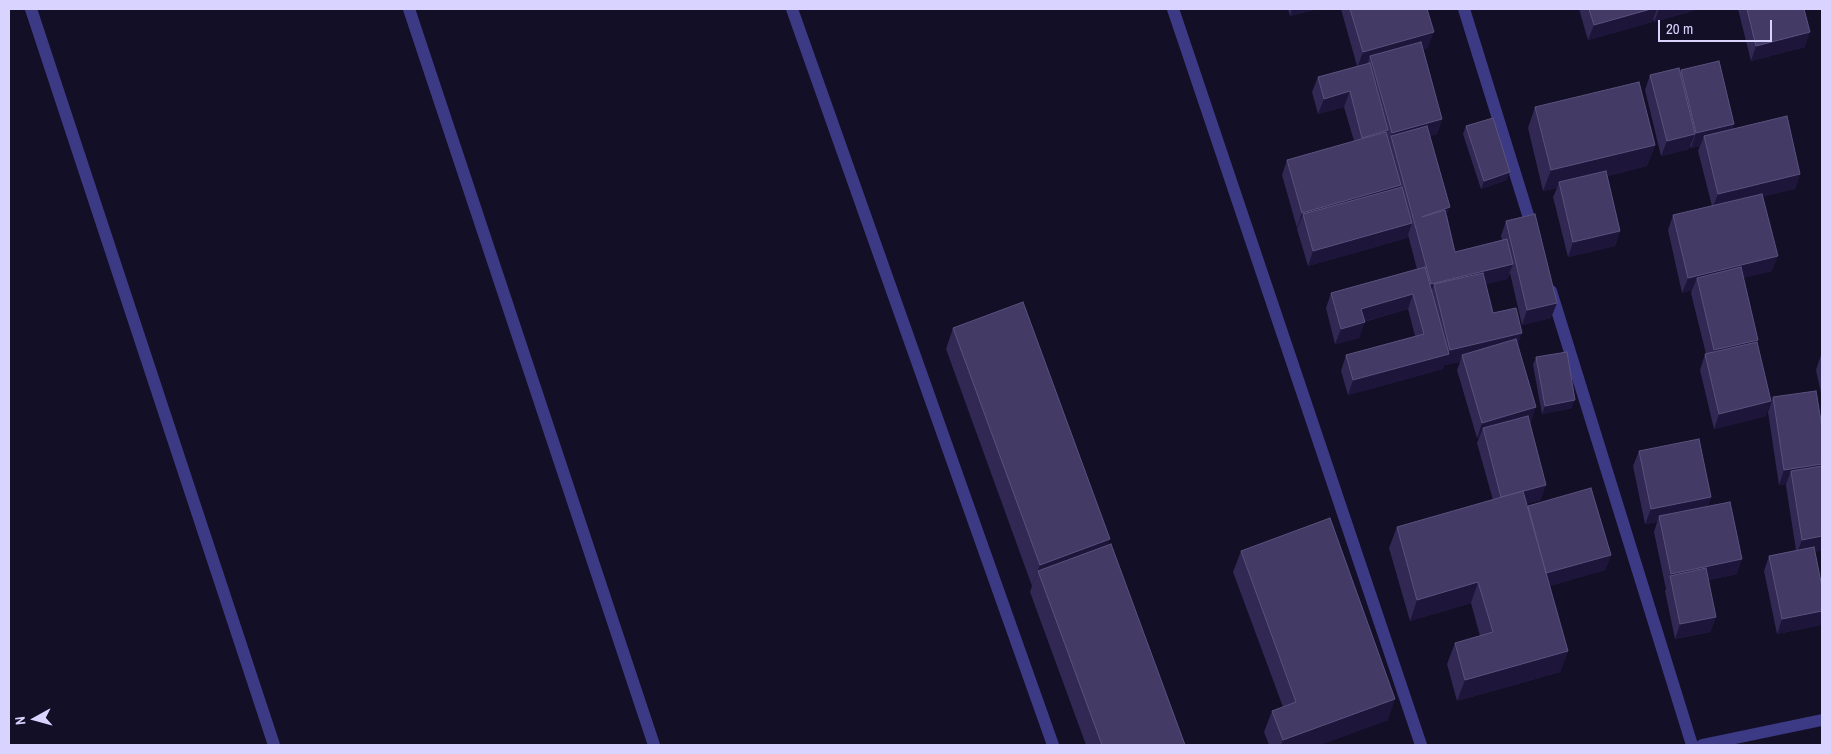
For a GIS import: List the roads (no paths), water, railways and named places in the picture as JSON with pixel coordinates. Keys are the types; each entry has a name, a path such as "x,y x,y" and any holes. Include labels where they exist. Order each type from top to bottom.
{"street":[{"path":"31,9 274,745"},
{"path":"409,9 654,745"},
{"path":"792,9 1053,745"},
{"path":"1174,9 1421,745"},
{"path":"1464,9 1537,245"},
{"path":"1549,283 1692,745"},
{"path":"1702,745 1822,720"}]}
